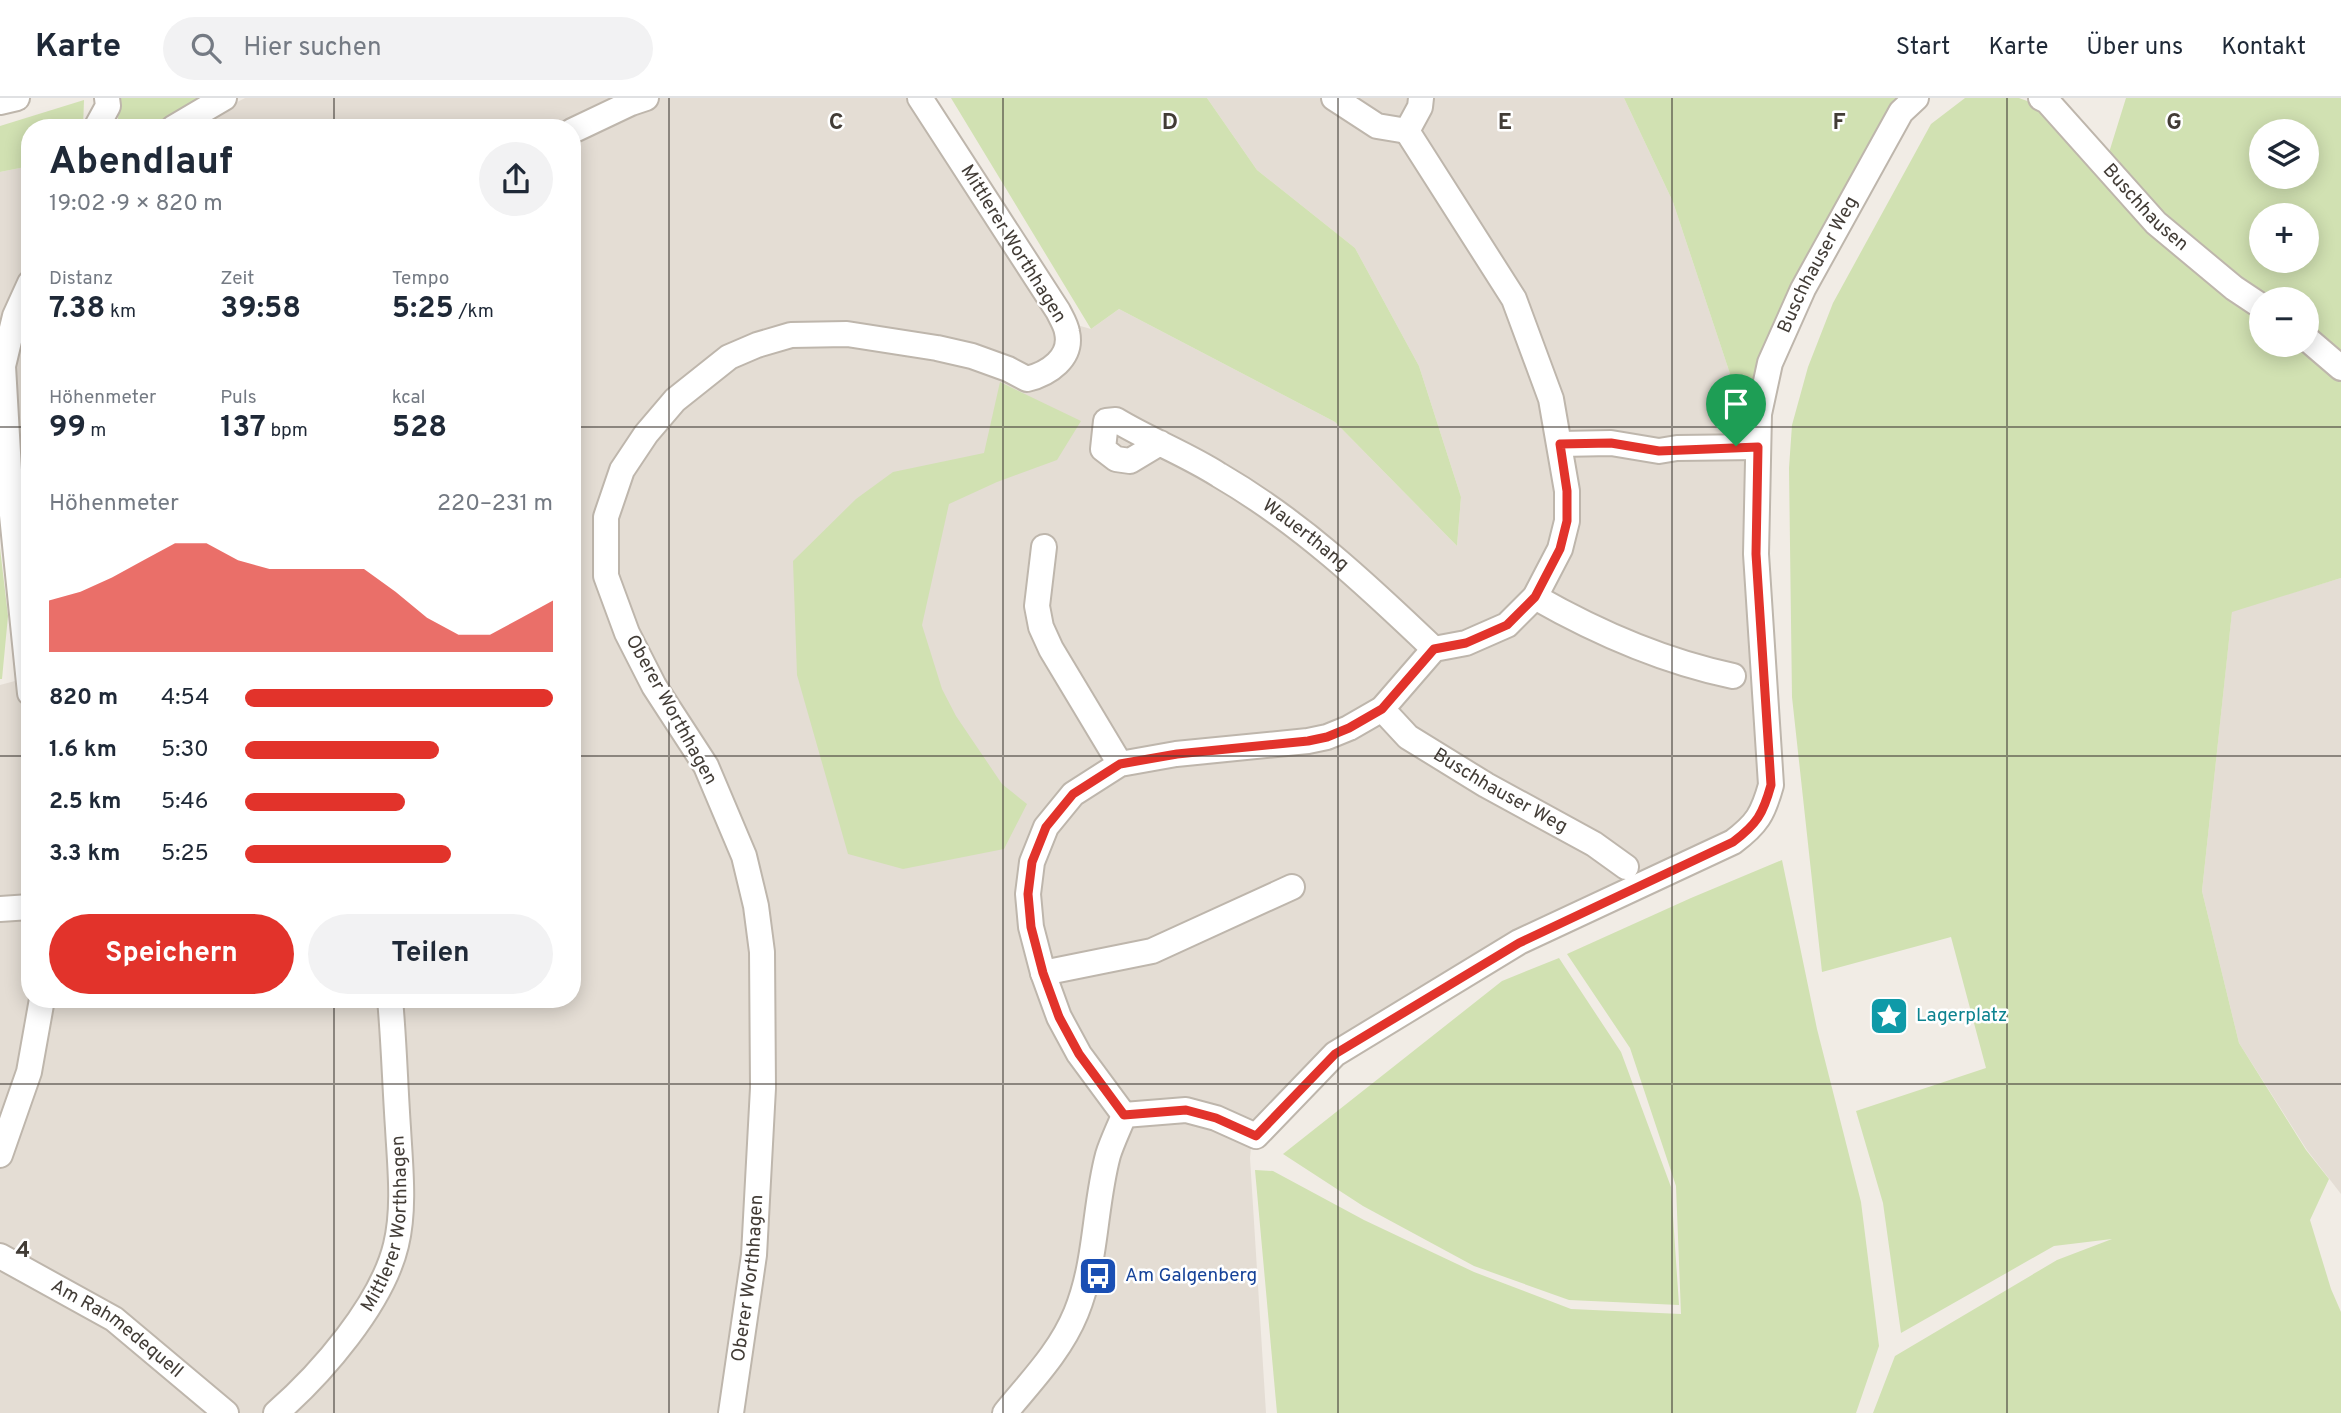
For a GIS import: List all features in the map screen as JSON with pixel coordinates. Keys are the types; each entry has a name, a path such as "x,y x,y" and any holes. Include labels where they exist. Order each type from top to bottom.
{"street":[{"path":"0,102 17,98"},
{"path":"101,119 108,106 107,98"},
{"path":"188,119 224,98"},
{"path":"581,127 646,98"},
{"name":"Mittlerer Worthhagen","path":"920,98 1058,311 1068,333 1067,345 1051,371 1027,379"},
{"path":"1005,1413 1051,1358 1076,1314 1095,1245 1108,1154 1124,1115 1079,1054 1059,1017 1043,973 1031,927 1028,894 1032,862 1046,827 1073,794 1120,764 1177,754 1258,747 1327,737 1349,728 1382,709 1434,649 1466,643 1507,625 1535,597 1560,549 1567,521 1567,491 1560,444 1551,399 1514,299 1407,131 1377,126 1334,98"},
{"path":"1407,131 1420,107 1421,98"},
{"name":"Buschhauser Weg","path":"1124,1115 1186,1110 1216,1118 1256,1136 1335,1054 1519,943 1733,842 1752,827 1763,811 1771,785 1756,554 1759,414 1770,363 1803,289 1901,112 1916,98"},
{"name":"Buschhausen","path":"2042,98 2156,223 2249,298"},
{"path":"21,303 15,316 4,366 12,505 21,599"},
{"name":"Oberer Worthhagen","path":"731,1413 754,1255 763,1088 762,952 757,906 744,856 706,766 654,686 627,633 606,576 606,517 622,470 646,434 675,400 729,357 758,345 791,335 847,334 972,356 1027,379"},
{"path":"2319,349 2341,368"},
{"name":"Wauerthang","path":"1160,443 1219,474 1313,539 1359,577 1434,649"},
{"path":"1560,444 1611,443 1659,451 1758,447"},
{"path":"1044,547 1037,606 1041,627 1051,649 1120,764"},
{"path":"1535,597 1585,624 1658,656 1687,666 1733,676"},
{"name":"Buschhauser Weg","path":"1382,709 1408,737 1486,785 1594,844 1626,867"},
{"path":"1043,973 1152,951 1292,887"},
{"path":"0,909 21,908"},
{"path":"0,1155 29,1072 40,1008"},
{"name":"Mittlerer Worthhagen","path":"276,1413 318,1373 365,1311 380,1287 396,1245 400,1167 391,1008"},
{"name":"Am Rahmedequell","path":"0,1256 114,1320 226,1413"}],"shaded area":[{"path":"245,98 906,98 1052,318 1091,329 1119,309 1335,422 1457,546 1461,497 1419,366 1355,248 1257,170 1207,98 1624,98 1673,202 1749,431 1759,781 1753,801 1734,826 1696,850 1526,928 1253,1125 1250,1158 1266,1413 0,1413 0,685 21,679 21,1008 581,1008 581,119 204,119"},
{"path":"21,168 21,483 15,403 18,350 0,337 0,172"},
{"path":"2341,578 2341,1194 2307,1150 2239,1043 2202,891 2232,611"}],"green space":[{"path":"119,98 205,98 182,109 170,119 118,119"},
{"path":"951,98 1207,98 1257,170 1355,248 1419,366 1461,497 1457,546 1335,422 1119,309 1091,329"},
{"path":"1624,98 1903,98 1749,431 1673,202"},
{"path":"1965,98 2019,98 2044,107 2249,304 2249,357 2317,357 2341,377 2341,578 2232,612 2202,891 2239,1043 2306,1150 2329,1179 2310,1220 2331,1289 2341,1312 2341,1413 1873,1413 1895,1356 2057,1260 2112,1239 2054,1246 1901,1333 1883,1203 1856,1111 1986,1068 1951,937 1822,972 1792,697 1789,468 1792,425 1808,367 1833,303 1931,124"},
{"path":"2126,98 2341,98 2341,359 2319,340 2319,287 2249,288 2161,217 2107,159"},
{"path":"84,100 83,119 23,119"},
{"path":"21,120 21,168 0,172 0,126"},
{"path":"1000,382 1081,421 1057,460 997,482 949,504 922,625 942,689 956,716 1002,784 1027,804 1004,849 903,869 848,854 797,675 793,561 856,499 893,472 984,453"},
{"path":"0,548 8,616 2,679 0,679"},
{"path":"1782,860 1817,1029 1861,1202 1879,1346 1856,1413 1277,1413 1255,1170 1273,1171 1364,1220 1474,1272 1571,1309 1681,1314 1676,1186 1630,1048 1567,954"},
{"path":"1559,958 1621,1052 1671,1187 1679,1305 1569,1300 1474,1266 1363,1206 1283,1154 1502,981"}],"place":[{"name":"Lagerplatz","path":"1889,1016"},
{"name":"Am Galgenberg","path":"1098,1276"}],"route":[{"path":"1611,443 1659,451 1709,450 1736,446 1758,447 1756,554 1771,785 1763,811 1752,827 1733,842 1519,943 1335,1054 1256,1136 1216,1118 1186,1110 1124,1115 1079,1054 1059,1017 1043,973 1031,927 1028,894 1032,862 1046,827 1073,794 1120,764 1146,758 1327,737 1382,709 1434,649 1466,643 1507,625 1535,597 1560,549 1567,521 1567,491 1560,444 1611,443"}]}
